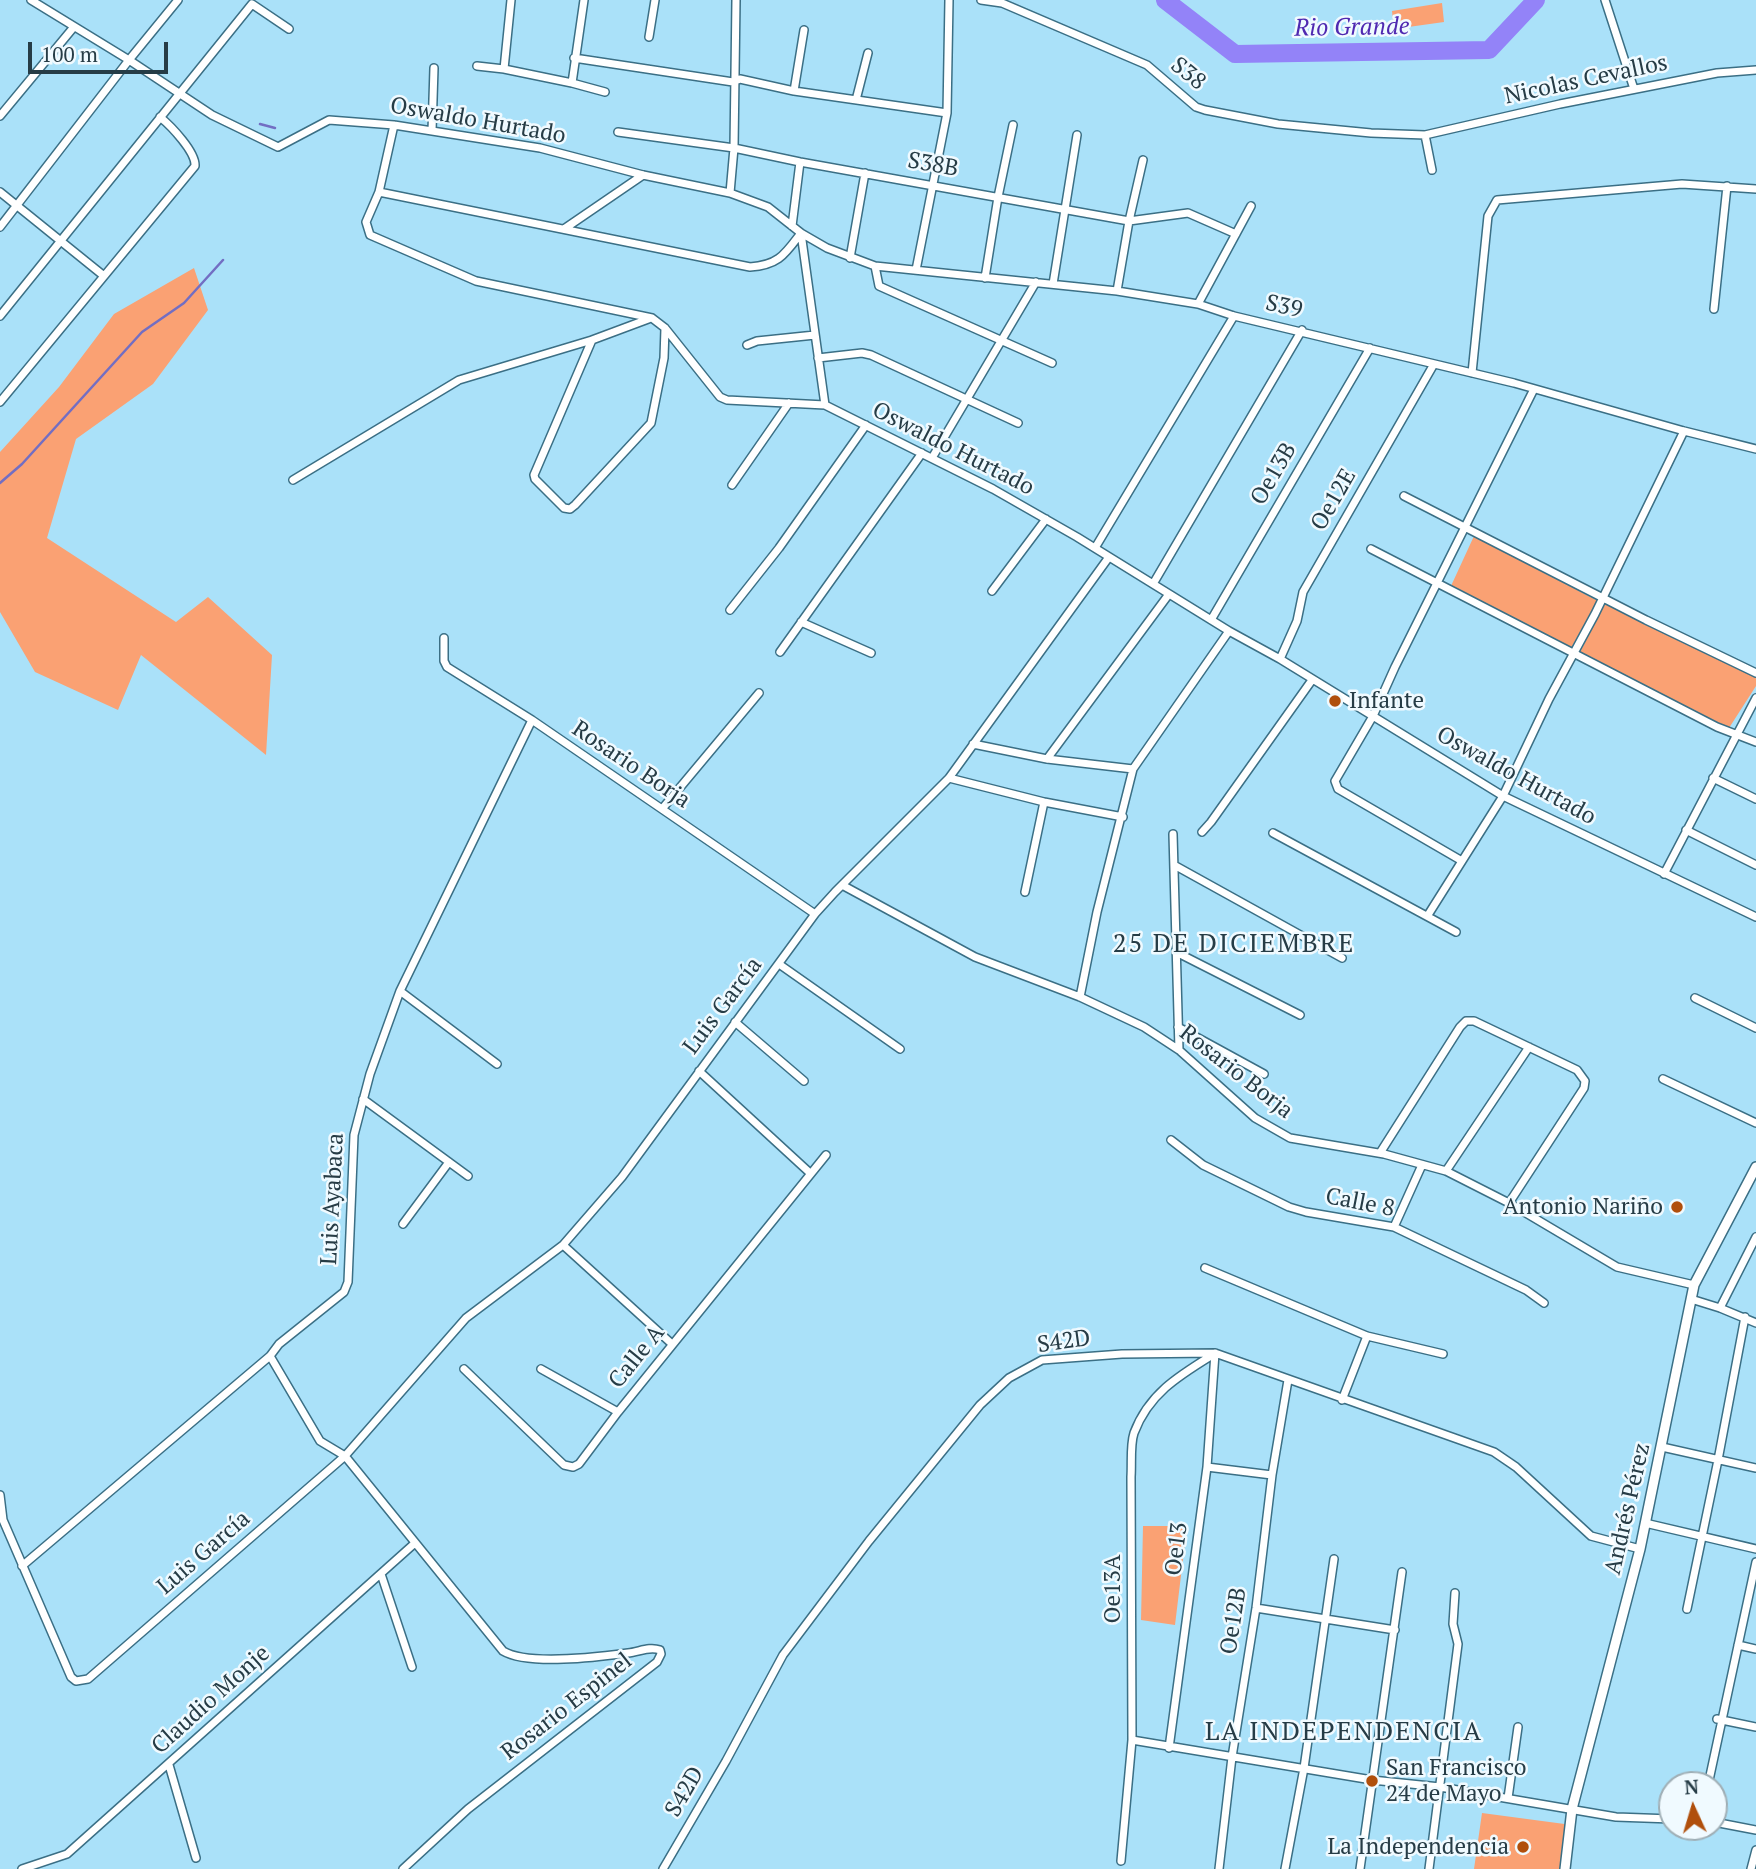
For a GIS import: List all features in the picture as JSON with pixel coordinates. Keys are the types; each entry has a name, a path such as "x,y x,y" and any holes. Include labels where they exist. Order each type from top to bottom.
{"street":[{"name":"Oswaldo Hurtado","path":"31,0 212,115 278,147 329,120 394,125 540,148 643,175 730,192 768,207 801,233"},
{"path":"0,227 178,0"},
{"path":"504,69 511,0"},
{"path":"572,83 584,0"},
{"path":"649,37 655,0"},
{"path":"730,192 734,148 736,0"},
{"path":"916,270 947,113 949,0"},
{"name":"S38","path":"981,0 1002,3 1147,65 1196,107 1205,110 1278,124 1425,135"},
{"path":"1605,0 1634,89"},
{"path":"0,316 253,2 289,29"},
{"path":"0,116 73,28"},
{"path":"793,91 804,30"},
{"path":"856,100 868,53"},
{"path":"574,58 733,82 740,79 793,91 947,113"},
{"path":"477,66 504,69 605,92"},
{"path":"432,131 435,68"},
{"name":"Nicolas Cevallos","path":"1425,135 1634,89 1717,73 1756,70"},
{"path":"0,402 195,166 195,159 171,126 160,117"},
{"path":"394,125 379,192 366,222 370,235 476,281 652,318 664,328 720,397 727,400 825,405 801,233"},
{"path":"985,278 1013,125"},
{"name":"S38B","path":"618,132 734,148 1129,220 1188,213 1236,234"},
{"path":"1053,284 1077,135"},
{"path":"1425,135 1432,170"},
{"path":"1117,291 1143,160"},
{"path":"792,226 800,162"},
{"path":"850,258 865,173"},
{"path":"564,229 643,175"},
{"path":"1472,373 1488,216 1497,200 1682,184 1756,189"},
{"path":"1714,309 1727,186"},
{"path":"0,192 104,276"},
{"path":"379,192 750,267 774,263 787,252 801,233"},
{"path":"1198,304 1251,206"},
{"name":"S39","path":"801,233 827,248 875,266 1117,291 1198,304 1234,316 1302,330 1472,373 1756,449"},
{"path":"875,266 879,286 1052,363"},
{"path":"932,458 1036,282"},
{"path":"1095,548 1234,316"},
{"path":"293,480 459,380 592,340 652,318"},
{"path":"592,340 534,475 535,480 564,508 570,509 652,424 664,358 664,328"},
{"path":"1153,584 1302,330"},
{"path":"747,345 757,341 815,335"},
{"name":"Oe13B","path":"1211,620 1370,348"},
{"path":"818,358 862,353 1018,423"},
{"name":"Oe12E","path":"1280,659 1297,621 1304,592 1434,364"},
{"path":"1462,860 1338,789 1335,781 1373,716 1534,389"},
{"path":"733,485 789,403"},
{"name":"Oswaldo Hurtado","path":"825,405 1046,519 1503,796 1756,916"},
{"path":"730,610 779,548 866,425"},
{"path":"1428,915 1503,796 1684,431"},
{"path":"780,652 922,453"},
{"path":"1404,496 1756,673"},
{"path":"992,591 1046,519"},
{"path":"1371,549 1718,728 1756,742"},
{"name":"Luis García","path":"22,1566 71,1677 80,1682 88,1679 345,1456 466,1318 563,1245 622,1177 815,914 949,778 1109,557"},
{"path":"1047,759 1169,594"},
{"path":"801,622 871,653"},
{"path":"1080,997 1097,912 1133,769 1229,631"},
{"name":"Rosario Borja","path":"444,638 444,661 447,667 532,720 815,914"},
{"path":"1202,832 1212,822 1312,680"},
{"path":"662,809 759,693"},
{"path":"1664,874 1756,698"},
{"name":"Luis Ayabaca","path":"22,1566 270,1356 279,1344 344,1292 348,1282 354,1135 363,1099 400,991 532,720"},
{"path":"974,744 1047,759 1133,769"},
{"path":"949,778 1044,802 1123,817"},
{"path":"1713,778 1756,799"},
{"path":"1025,892 1044,802"},
{"path":"1686,830 1756,865"},
{"path":"1273,833 1456,932"},
{"path":"1174,834 1179,1050"},
{"path":"1174,865 1342,958"},
{"name":"Rosario Borja","path":"842,885 975,957 1080,997 1144,1027 1179,1050 1255,1118 1290,1138 1380,1153 1446,1171 1509,1203 1617,1267 1694,1285"},
{"path":"1176,952 1300,1015"},
{"path":"779,964 901,1049"},
{"path":"400,991 497,1064"},
{"path":"1695,998 1756,1028"},
{"path":"1380,1153 1466,1021 1475,1021 1577,1070 1585,1081 1584,1088 1509,1203"},
{"path":"735,1022 804,1081"},
{"path":"1178,1027 1264,1074"},
{"path":"1446,1171 1529,1048"},
{"path":"699,1071 810,1173"},
{"path":"1663,1079 1756,1123"},
{"path":"363,1099 468,1176"},
{"name":"Calle 8","path":"1171,1140 1203,1165 1289,1207 1394,1227 1526,1290 1544,1303"},
{"name":"Calle A","path":"464,1369 566,1466 579,1464 826,1155"},
{"path":"403,1224 449,1162"},
{"path":"1394,1227 1422,1165"},
{"name":"Andrés Pérez","path":"1565,1869 1572,1809 1640,1549 1694,1285 1756,1167"},
{"path":"1720,1308 1750,1257 1756,1237"},
{"path":"563,1245 673,1344"},
{"path":"1205,1268 1367,1336 1443,1354"},
{"path":"1691,1299 1756,1323"},
{"path":"1686,1609 1745,1317"},
{"path":"1342,1400 1367,1336"},
{"name":"S42D","path":"663,1869 726,1761 783,1655 869,1541 980,1405 1009,1378 1042,1360 1122,1354 1215,1353 1494,1452 1516,1467 1583,1530 1601,1540 1640,1549"},
{"name":"Oe13","path":"1169,1748 1208,1467 1215,1353"},
{"name":"Oe13A","path":"1121,1861 1132,1740 1133,1435 1152,1399 1174,1380 1215,1353"},
{"path":"270,1356 320,1441 345,1456"},
{"path":"541,1369 618,1412"},
{"name":"Oe12B","path":"1219,1869 1232,1757 1288,1380"},
{"path":"1662,1447 1756,1468"},
{"name":"Rosario Espinel","path":"345,1456 503,1651 512,1657 578,1657 631,1653 652,1648 660,1650 661,1654 657,1661 468,1809 403,1869"},
{"path":"1208,1467 1272,1475"},
{"path":"0,1495 3,1520 22,1566"},
{"path":"1645,1523 1756,1549"},
{"name":"Claudio Monje","path":"22,1869 67,1854 415,1543"},
{"path":"1285,1869 1304,1768 1334,1559"},
{"path":"1711,1771 1756,1562"},
{"path":"1360,1869 1402,1572"},
{"path":"381,1574 412,1667"},
{"path":"1429,1869 1458,1644 1452,1624 1455,1593"},
{"path":"1256,1608 1395,1630"},
{"path":"1738,1646 1756,1649"},
{"path":"1720,1720 1756,1727"},
{"path":"1508,1798 1518,1727"},
{"path":"1132,1740 1616,1817 1658,1818"},
{"path":"169,1765 196,1858"},
{"path":"1728,1825 1756,1830"},
{"path":"1751,1869 1756,1850"}],"shaded area":[{"path":"1442,3 1444,22 1394,29 1392,11"},
{"path":"194,268 208,310 153,384 76,439 47,538 176,622 208,597 272,655 266,755 141,655 118,710 35,672 0,612 0,452 59,387 114,314"},
{"path":"1474,536 1598,601 1571,648 1451,586"},
{"path":"1605,604 1756,678 1756,686 1729,728 1580,652"},
{"path":"1143,1526 1187,1526 1175,1625 1141,1620"},
{"name":"La Independencia","path":"1482,1813 1572,1825 1566,1869 1474,1869"}],"waterway":[{"name":"Rio Grande","path":"1165,0 1235,54 1489,50 1536,0"},
{"path":"260,124 275,128"},
{"path":"0,483 22,464 142,332 184,303 223,260"}],"place":[{"name":"Infante","path":"1335,701"},
{"name":"Antonio Nariño","path":"1677,1207"},
{"name":"San Francisco 24 de Mayo","path":"1372,1781"},
{"name":"La Independencia","path":"1523,1847"}],"district":[{"name":"25 DE DICIEMBRE","path":"1234,945"},
{"name":"LA INDEPENDENCIA","path":"1344,1733"}]}
